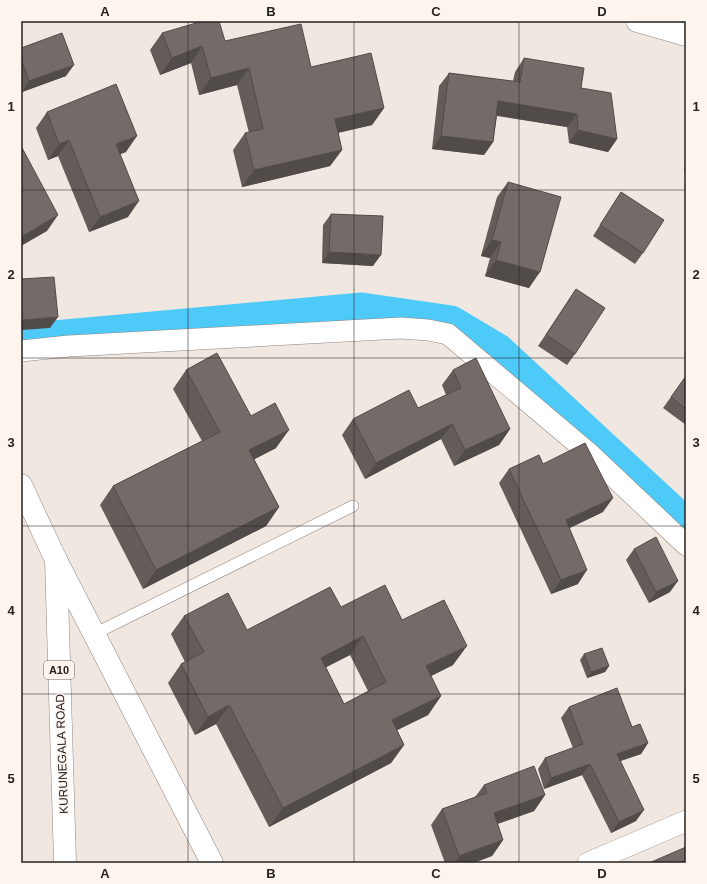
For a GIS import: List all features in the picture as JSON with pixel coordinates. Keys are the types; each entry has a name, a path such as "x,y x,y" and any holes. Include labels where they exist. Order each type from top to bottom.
{"main road":[{"path":"637,21 686,35"},
{"name":"KURUNEGALA ROAD","path":"21,486 56,560 65,863"},
{"path":"56,560 212,863"}],"street":[{"path":"21,351 69,346 401,328 428,330 448,334 591,455 686,545"},
{"path":"588,863 686,821"}],"lane":[{"path":"94,634 353,506"}],"building":[{"path":"203,21 219,21 225,41 301,24 311,67 371,53 384,108 335,119 342,150 254,170 245,133 263,129 249,68 211,78 202,46 172,58 162,33"},
{"path":"62,33 74,65 29,81 21,59 21,48"},
{"path":"524,58 584,68 581,88 611,93 617,139 578,130 577,114 498,101 493,142 441,136 449,73 520,82"},
{"path":"116,84 137,136 116,144 139,201 100,217 69,140 59,144 47,112"},
{"path":"21,146 58,215 21,237"},
{"path":"508,182 561,197 540,272 496,260 501,242 492,240"},
{"path":"621,192 664,220 643,253 600,225"},
{"path":"331,214 383,216 381,255 329,252"},
{"path":"54,277 58,317 21,320 21,279"},
{"path":"576,289 605,308 575,354 546,335"},
{"path":"217,353 251,416 275,403 289,430 249,450 279,507 156,570 113,486 220,432 186,370"},
{"path":"476,358 510,429 465,450 452,424 376,463 353,419 409,390 418,408 461,388 453,370"},
{"path":"686,376 686,409 671,397"},
{"path":"585,443 613,498 566,520 587,570 561,580 509,469 539,455 543,464"},
{"path":"656,537 678,581 656,592 634,549"},
{"path":"385,585 402,620 444,600 467,646 426,666 441,696 392,720 404,745 283,808 229,705 208,717 181,664 204,652 184,616 228,593 247,630 330,587 341,607","holes":["363,636 386,682 344,704 321,658"]},
{"path":"602,648 609,666 591,672 584,654"},
{"path":"617,688 632,727 640,724 648,743 617,754 644,810 619,822 590,764 551,778 545,758 583,744 569,707"},
{"path":"534,766 545,795 494,813 503,840 459,856 442,809 487,793 484,785"},
{"path":"686,847 686,863 649,863"}],"waterway":[{"path":"21,337 362,306 452,319 499,347 686,520"}]}
